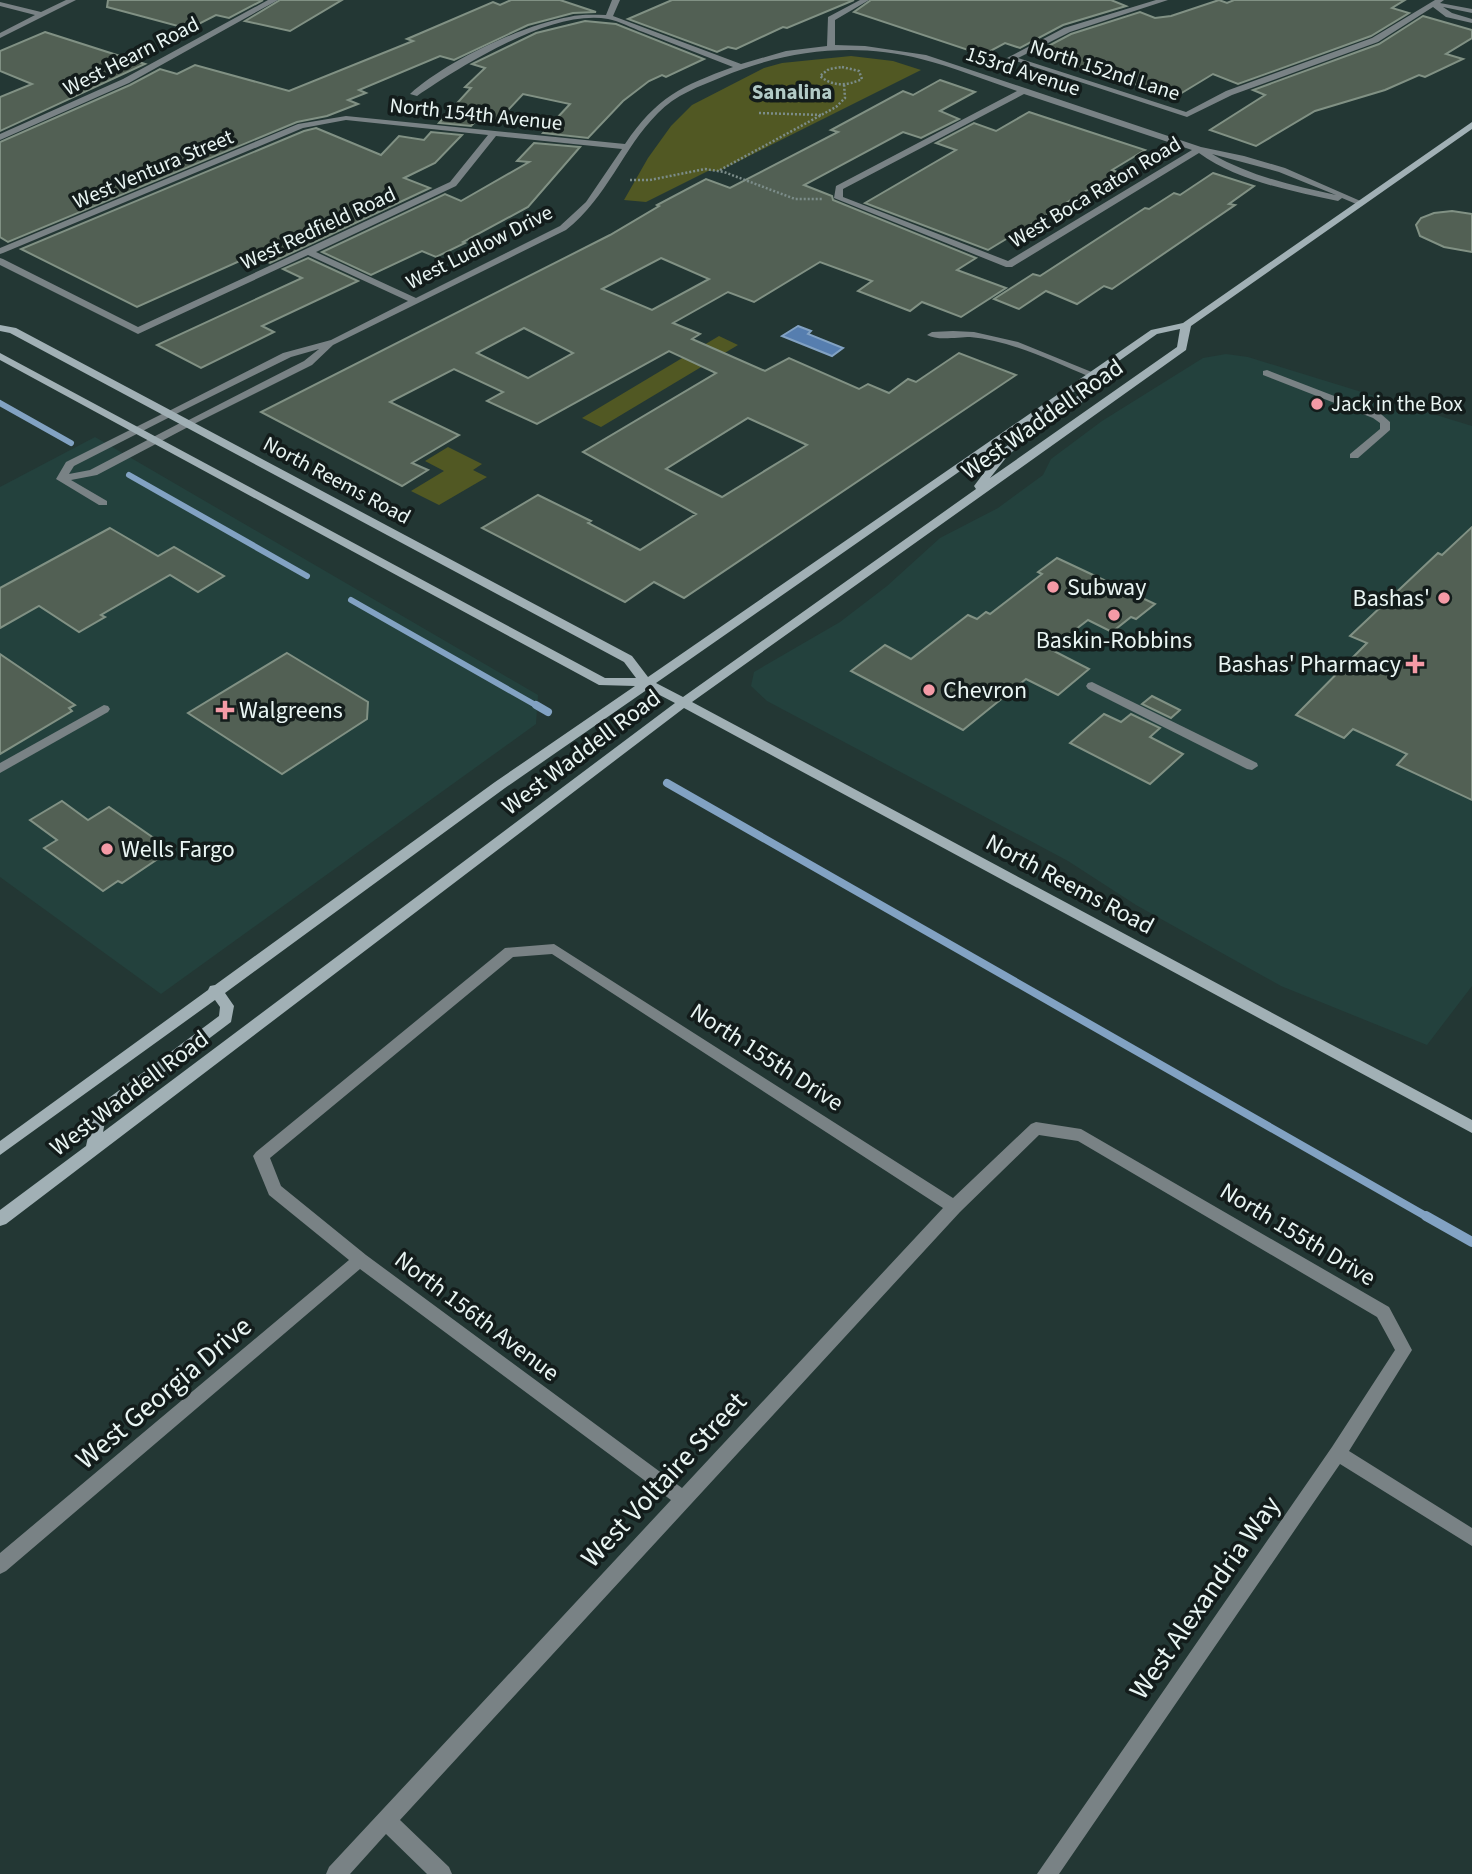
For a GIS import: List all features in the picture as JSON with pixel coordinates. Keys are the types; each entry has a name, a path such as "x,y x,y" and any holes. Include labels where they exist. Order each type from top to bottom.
{"main road":[{"name":"West Waddell Road","path":"0,1149 215,990 645,682 1154,332 1186,325 1472,125"},
{"name":"West Waddell Road","path":"0,1219 685,702 1182,348 1186,325"},
{"name":"North Reems Road","path":"0,328 13,330 628,659 645,682"},
{"name":"North Reems Road","path":"0,356 603,682 645,682 685,702 1472,1127"},
{"path":"970,498 1005,452 1087,394 1093,387 1094,374"},
{"path":"93,1149 99,1113 226,1018 227,1006 215,990"}],"street":[{"path":"0,36 72,0"},
{"name":"West Hearn Road","path":"0,137 126,81 274,0"},
{"path":"609,17 616,0"},
{"path":"831,47 831,19 865,0"},
{"name":"North 152nd Lane","path":"1164,0 1067,30 1012,58 1187,115"},
{"path":"1437,2 1472,11"},
{"path":"1437,2 1449,15 1472,21"},
{"name":"West Boca Raton Road","path":"1187,115 1229,93 1375,40 1437,2"},
{"path":"0,5 43,15"},
{"path":"414,94 450,69 482,52 550,24 573,19 609,17 739,66"},
{"name":"West Ludlow Drive","path":"61,479 70,464 168,414 287,355 334,342 572,222 583,212 627,147 663,102 739,66 783,53 831,47"},
{"name":"153rd Avenue","path":"831,47 868,48 916,55 1199,149 1217,161 1308,192 1361,203"},
{"path":"838,198 839,188 1025,90"},
{"name":"North 154th Avenue","path":"321,122 346,118 627,147"},
{"name":"West Ventura Street","path":"0,251 301,126 321,122"},
{"name":"West Redfield Road","path":"0,261 138,331 453,184 494,133"},
{"name":"West Boca Raton Road","path":"838,198 1009,265 1199,149"},
{"path":"309,252 415,301"},
{"path":"932,335 966,333 998,338 1094,374"},
{"name":"West Ludlow Drive","path":"61,479 93,473 308,363 334,342"},
{"path":"1267,373 1377,416 1385,422 1385,430 1354,456"},
{"path":"61,479 103,503"},
{"path":"1093,686 1252,765"},
{"path":"0,769 104,709"},
{"name":"North 156th Avenue","path":"554,949 510,952 261,1156 275,1190 360,1260 683,1499"},
{"name":"North 155th Drive","path":"554,949 954,1207"},
{"name":"North 155th Drive","path":"1036,1128 1081,1135 1383,1312 1404,1350"},
{"name":"West Voltaire Street","path":"336,1874 954,1207 1036,1128"},
{"name":"West Georgia Drive","path":"0,1565 360,1260"},
{"name":"West Alexandria Way","path":"1047,1874 1338,1453 1404,1350"},
{"path":"1338,1453 1472,1538"},
{"path":"386,1820 442,1874"}],"path":[{"path":"842,67 855,69 862,74 862,79 858,82 844,84 824,81 821,73 842,67"},
{"path":"719,171 822,114 845,98 844,84"},
{"path":"759,113 822,114"},
{"path":"630,180 649,180 705,169 719,171 795,199 838,198"}],"shaded area":[{"path":"1226,354 1248,357 1472,426 1472,986 1427,1045 1281,986 1136,905 1068,861 767,701 751,686 754,672 840,622 887,586 940,538 998,508 1043,475 1051,459 1102,421 1203,358"},
{"path":"95,437 538,695 536,724 161,994 0,877 0,487"}],"green space":[{"path":"851,56 893,61 921,70 719,171 708,171 646,202 624,200 648,158 671,126 692,105 764,68 782,63"},
{"path":"719,336 738,345 601,427 582,418"},
{"path":"448,447 482,464 473,470 487,477 439,505 411,491 444,471 425,461"}],"water":[{"path":"798,326 811,331 808,334 843,348 832,356 782,336"}],"building":[{"path":"108,0 263,0 229,18 216,15 189,29 107,7"},
{"path":"280,0 342,0 290,31 245,21"},
{"path":"511,0 560,0 596,12 573,13 528,25 454,60 440,56 359,90 366,93 348,100 358,104 327,116 297,122 8,242 0,237 0,142 130,85 160,69 177,74 195,65 289,91 413,41 407,39 493,2 500,5"},
{"path":"672,0 854,0 787,28 783,27 736,49 728,47 717,52 628,19"},
{"path":"871,0 1111,0 1126,6 1063,25 1020,48 1005,43 983,55 854,12"},
{"path":"1219,0 1227,3 1234,0 1405,0 1392,8 1409,13 1371,36 1238,84 1213,74 1175,97 1035,53 1071,34 1140,12 1155,18 1171,16"},
{"path":"1423,16 1472,30 1472,38 1446,54 1463,59 1425,77 1419,75 1385,90 1315,111 1256,146 1210,130 1265,95 1253,90 1379,44"},
{"path":"585,21 616,24 704,59 666,77 662,75 649,81 623,101 588,138 543,133 570,104 523,94 497,122 477,120 471,126 439,123 471,88 465,87 485,68 472,64 536,33"},
{"path":"45,32 145,64 0,131 0,97 32,84 0,71 0,51"},
{"path":"940,80 975,92 940,111 959,119 921,138 903,132 804,185 832,196 833,200 976,258 957,270 1006,288 961,317 922,302 910,311 858,291 872,281 820,262 754,302 728,292 673,323 700,334 692,339 765,371 789,358 859,389 868,384 889,393 908,379 916,382 959,353 1016,375 684,598 654,582 625,602 482,528 538,495 591,521 588,523 640,550 696,514 583,452 716,373 669,351 537,424 487,401 503,392 454,369 390,402 459,435 412,463 428,470 402,486 261,412 610,235 659,206 657,205 706,179 730,188 838,132 831,130 903,91 913,95","holes":["661,258 709,279 652,310 602,289","524,328 573,353 528,378 477,353","748,418 807,445 722,497 666,469"]},
{"path":"1029,112 1145,150 1112,170 1117,172 988,250 865,203 956,150 936,143 974,123 996,131"},
{"path":"316,128 381,155 399,136 424,140 431,132 462,135 435,163 404,178 430,188 270,263 253,255 137,307 21,249 304,131"},
{"path":"534,143 580,147 528,207 463,242 465,243 436,257 422,251 371,275 322,252 445,194 461,201 529,162 517,161"},
{"path":"1213,173 1254,186 1229,204 1235,205 1112,289 1104,286 1077,304 1046,291 1019,309 994,299 1033,274 1040,276 1145,208 1149,209 1174,193 1180,195"},
{"path":"1452,211 1472,214 1472,252 1444,247 1420,236 1416,225 1421,218"},
{"path":"308,258 358,281 262,326 274,332 201,368 157,345 302,278 283,269"},
{"path":"1472,527 1472,800 1397,765 1407,754 1353,729 1344,738 1296,715 1367,643 1350,636 1438,553 1442,555"},
{"path":"110,528 158,556 174,547 224,576 198,592 170,575 101,615 105,617 79,632 39,606 0,628 0,588"},
{"path":"1057,558 1155,604 1136,619 1131,617 1112,632 1088,620 1050,649 1089,669 1058,695 1026,679 963,730 851,671 885,645 911,659 968,615 977,619 986,612 990,614 1042,574 1038,572"},
{"name":"Walgreens","path":"287,653 368,702 367,719 282,774 188,713"},
{"path":"0,654 75,705 69,708 72,711 0,754"},
{"path":"1152,696 1180,710 1171,718 1142,704"},
{"path":"1104,714 1121,722 1131,714 1160,728 1150,737 1183,754 1150,784 1070,743"},
{"name":"Wells Fargo","path":"62,801 88,820 109,807 171,850 122,883 118,881 103,891 44,848 57,840 30,820"}],"waterway":[{"path":"0,403 71,443"},
{"path":"129,475 307,576"},
{"path":"351,600 539,707"},
{"path":"536,705 548,712"},
{"path":"667,783 1429,1218"},
{"path":"1426,1216 1472,1242"}],"place":[{"name":"Jack in the Box","path":"1317,404"},
{"name":"Subway","path":"1053,587"},
{"name":"Bashas'","path":"1444,598"},
{"name":"Baskin-Robbins","path":"1114,615"},
{"name":"Bashas' Pharmacy","path":"1415,664"},
{"name":"Chevron","path":"929,690"},
{"name":"Walgreens","path":"225,710"},
{"name":"Wells Fargo","path":"107,849"}],"district":[{"name":"Sanalina","path":"792,92"}]}
